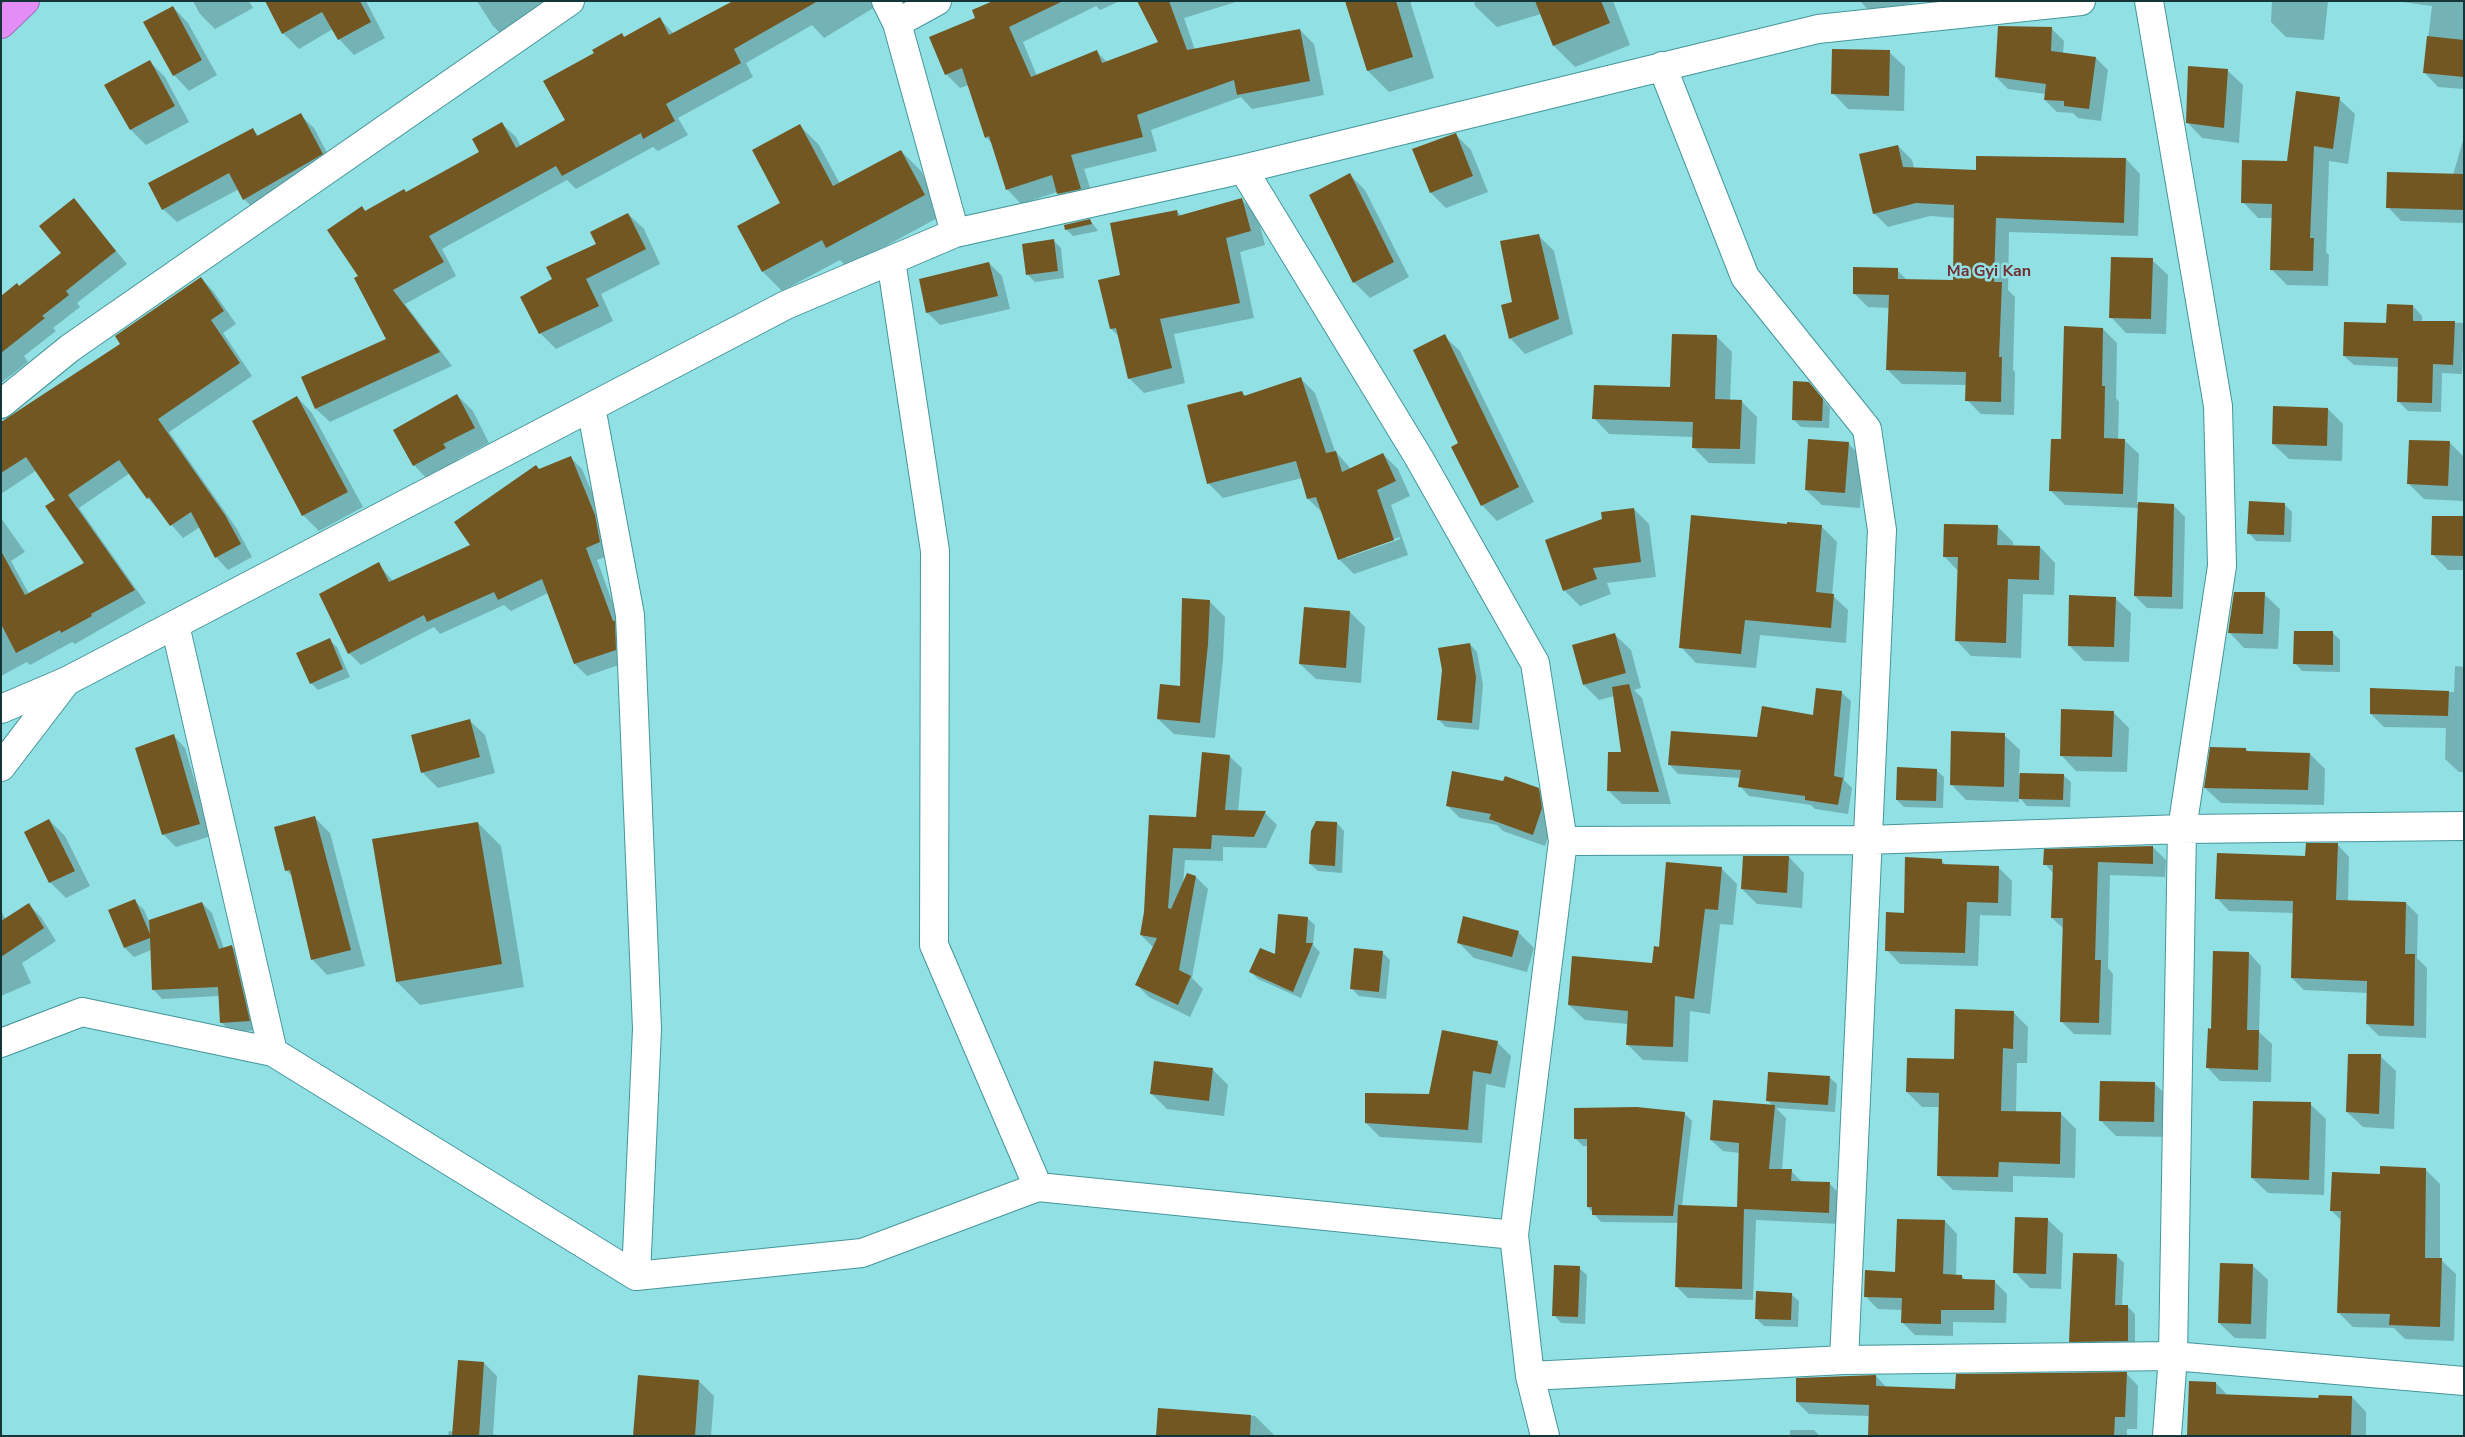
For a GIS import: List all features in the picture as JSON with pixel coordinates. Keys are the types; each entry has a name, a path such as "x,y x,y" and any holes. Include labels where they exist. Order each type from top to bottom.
{"highway":[{"path":"1,24 25,1"}],"street":[{"path":"1,404 70,348 570,1"},
{"path":"937,1 892,12 954,233"},
{"path":"1,709 67,681 786,305 954,233 1243,169 1818,29 2081,1"},
{"path":"2149,1 2218,406 2222,566 2182,830 2173,1356 2167,1436"},
{"path":"1662,66 1745,277 1867,430 1882,530 1844,1360"},
{"path":"1243,169 1419,458 1535,663 1563,841 1514,1235 1530,1376 1545,1436"},
{"path":"891,260 935,551 934,945 1038,1187"},
{"path":"591,406 630,615 647,1029 636,1276"},
{"path":"175,625 273,1052"},
{"path":"1,767 67,681"},
{"path":"1563,841 1868,840 2182,830 2464,826"},
{"path":"1,1043 82,1012 273,1052 636,1276 862,1253 1038,1187 1514,1235"},
{"path":"1530,1376 1844,1360 2173,1356 2464,1381"}],"building":[{"path":"265,1 360,1 371,22 338,40 322,12 282,34"},
{"path":"733,1 818,1 734,49 741,63 666,104 675,121 643,139 641,133 562,176 556,166 429,236 444,262 393,290 440,352 315,409 301,377 386,339 354,278 358,276 327,230 362,206 365,211 404,189 406,192 479,152 472,139 502,122 516,148 565,120 543,81 594,53 592,50 622,33 624,37 660,17 669,35"},
{"path":"993,1 1063,1 1009,27 1031,77 1097,50 1102,63 1158,42 1137,1 1169,1 1187,50 1300,29 1310,81 1237,95 1234,80 1137,115 1143,137 1071,155 1081,189 1057,194 1052,175 1006,190 989,136 985,138 962,68 945,75 929,37 975,18 972,10"},
{"path":"1345,1 1396,1 1413,57 1367,71"},
{"path":"1535,1 1601,1 1610,23 1553,46"},
{"path":"173,6 202,60 173,76 143,22"},
{"path":"1998,26 2052,27 2051,51 2096,57 2089,109 2064,106 2064,101 2044,100 2046,84 1995,77"},
{"path":"2427,36 2464,40 2464,77 2423,73"},
{"path":"1832,49 1890,50 1889,96 1831,94"},
{"path":"150,60 175,106 130,130 104,85"},
{"path":"2188,66 2228,69 2224,128 2186,123"},
{"path":"2296,91 2340,97 2333,149 2314,146 2310,238 2314,238 2313,271 2270,270 2272,204 2241,203 2242,160 2287,161"},
{"path":"301,113 323,154 243,200 229,173 162,210 148,183 253,128 257,136"},
{"path":"800,124 833,186 901,150 925,195 826,248 822,240 762,272 737,226 780,203 752,150"},
{"path":"1456,133 1473,176 1430,193 1412,149"},
{"path":"1898,145 1903,167 1976,170 1976,156 2126,158 2124,223 1996,218 1994,282 2002,282 1999,357 2002,357 2001,402 1965,401 1966,372 1886,370 1889,295 1853,294 1853,267 1898,268 1898,279 1953,280 1954,205 1916,203 1873,214 1859,154"},
{"path":"2387,172 2464,174 2464,210 2386,208"},
{"path":"1350,173 1394,262 1353,283 1309,195"},
{"path":"74,198 116,251 66,291 69,295 42,316 45,318 1,353 1,296 17,283 19,286 61,253 39,226"},
{"path":"1242,198 1251,231 1226,238 1240,303 1160,319 1172,368 1128,379 1116,328 1110,329 1098,280 1120,275 1110,223 1177,210 1178,216"},
{"path":"628,213 646,249 586,279 599,306 539,334 520,297 552,279 546,267 596,244 590,232"},
{"path":"1090,219 1092,224 1065,230 1064,225"},
{"path":"1539,234 1559,319 1509,339 1501,305 1512,302 1500,241"},
{"path":"1054,239 1058,271 1026,275 1022,244"},
{"path":"2111,257 2153,258 2151,319 2109,318"},
{"path":"989,262 998,296 926,313 919,279"},
{"path":"201,277 224,311 211,320 240,363 158,419 225,515 241,544 215,558 191,512 170,526 149,497 147,499 119,460 68,495 135,590 61,633 60,630 16,653 1,624 1,551 25,595 84,563 45,506 55,500 26,457 1,473 1,422 120,344 115,336"},
{"path":"2387,304 2413,305 2413,321 2455,321 2453,365 2433,364 2432,403 2397,402 2398,358 2343,356 2344,322 2386,323"},
{"path":"2064,326 2103,328 2102,386 2105,386 2104,438 2125,439 2123,494 2049,491 2051,439 2061,439"},
{"path":"1445,334 1519,487 1481,506 1451,447 1458,443 1413,350"},
{"path":"1672,334 1717,335 1715,399 1742,400 1740,449 1692,448 1693,422 1592,419 1594,385 1670,387"},
{"path":"1301,377 1326,453 1336,451 1342,472 1383,453 1396,481 1377,490 1394,540 1338,560 1316,497 1307,499 1296,461 1207,484 1187,405 1242,391 1244,396"},
{"path":"1793,381 1809,382 1823,399 1822,421 1792,420"},
{"path":"457,394 475,428 443,444 446,448 413,466 393,430"},
{"path":"297,396 348,492 302,516 252,421"},
{"path":"2273,406 2328,408 2327,446 2272,444"},
{"path":"1808,439 1849,442 1845,493 1805,490"},
{"path":"2409,440 2450,441 2448,486 2407,484"},
{"path":"571,456 595,515 600,542 586,548 613,621 615,621 616,650 574,664 542,579 498,600 494,592 427,622 424,615 348,654 319,594 379,562 389,582 470,545 454,522 536,465 539,469"},
{"path":"2249,501 2285,503 2284,535 2247,534"},
{"path":"2138,502 2174,504 2172,597 2134,596"},
{"path":"1634,508 1641,562 1593,568 1597,579 1563,591 1545,540 1602,519 1601,512"},
{"path":"1691,515 1787,524 1787,522 1822,525 1816,592 1834,594 1831,628 1745,620 1741,654 1679,648"},
{"path":"2432,516 2464,516 2464,556 2431,555"},
{"path":"1944,524 1998,525 1997,545 2040,546 2039,580 2008,579 2006,643 1955,641 1958,557 1943,557"},
{"path":"2234,592 2265,592 2263,634 2228,633"},
{"path":"2069,595 2116,597 2114,647 2068,646"},
{"path":"1182,598 1210,600 1208,644 1200,723 1157,719 1160,684 1180,686"},
{"path":"1304,607 1350,611 1346,668 1299,664"},
{"path":"2294,631 2333,631 2333,665 2293,664"},
{"path":"1615,633 1626,673 1583,685 1572,645"},
{"path":"330,638 343,669 310,684 296,653"},
{"path":"1470,643 1476,677 1472,723 1437,720 1442,670 1438,648"},
{"path":"1629,684 1659,792 1607,791 1608,752 1621,752 1612,687"},
{"path":"1816,688 1842,691 1834,776 1843,778 1838,805 1805,800 1805,796 1738,787 1741,770 1668,765 1671,731 1757,737 1762,706 1813,715"},
{"path":"2370,688 2449,691 2448,716 2370,714"},
{"path":"2061,709 2114,711 2112,757 2060,756"},
{"path":"470,719 480,757 421,773 411,735"},
{"path":"1951,731 2005,733 2004,787 1950,785"},
{"path":"174,734 200,824 162,835 135,748"},
{"path":"2210,747 2246,748 2246,751 2310,753 2308,790 2204,788"},
{"path":"1202,752 1230,755 1225,810 1266,811 1254,837 1212,835 1211,849 1173,848 1168,908 1171,909 1187,873 1196,876 1179,970 1191,976 1178,1005 1135,985 1157,938 1140,935 1144,912 1149,815 1196,817"},
{"path":"1897,767 1937,769 1936,801 1896,800"},
{"path":"1452,771 1503,781 1505,776 1539,788 1542,808 1533,835 1489,819 1491,814 1446,806"},
{"path":"2020,773 2064,774 2063,800 2019,799"},
{"path":"315,816 351,950 311,960 290,870 285,871 274,827"},
{"path":"49,819 75,871 49,883 24,832"},
{"path":"1316,821 1337,822 1335,866 1309,864 1311,831"},
{"path":"478,822 502,964 396,982 372,839"},
{"path":"2306,843 2338,843 2336,900 2406,902 2405,954 2415,954 2414,1026 2366,1024 2367,981 2291,978 2293,901 2215,899 2217,853 2305,856"},
{"path":"2153,846 2153,864 2098,862 2095,960 2101,960 2099,1023 2060,1022 2063,918 2051,918 2053,865 2043,865 2044,849"},
{"path":"1743,856 1789,856 1787,893 1741,889"},
{"path":"1905,857 1942,859 1942,864 1999,866 1998,903 1967,902 1965,953 1885,951 1886,912 1904,913"},
{"path":"1666,862 1722,867 1718,910 1705,909 1694,999 1675,996 1673,1047 1626,1045 1628,1011 1568,1005 1572,956 1652,963 1654,946 1659,947"},
{"path":"135,899 150,934 149,920 202,902 219,949 232,945 250,1021 220,1023 218,987 152,990 150,938 124,948 108,910"},
{"path":"29,903 44,928 1,957 1,921"},
{"path":"1278,914 1308,917 1306,943 1313,943 1293,992 1249,972 1260,948 1275,954"},
{"path":"1463,916 1519,931 1512,957 1457,943"},
{"path":"1354,948 1383,951 1379,992 1350,989"},
{"path":"2213,951 2249,952 2247,1030 2259,1030 2258,1070 2206,1068 2208,1028 2211,1029"},
{"path":"1955,1009 2014,1011 2013,1049 2003,1048 2001,1111 2061,1112 2060,1164 1999,1162 1998,1177 1937,1176 1939,1093 1906,1092 1907,1058 1954,1059"},
{"path":"1442,1030 1498,1041 1491,1074 1473,1071 1468,1130 1365,1123 1365,1093 1429,1094"},
{"path":"2348,1054 2381,1054 2379,1114 2346,1112"},
{"path":"1154,1061 1213,1068 1209,1101 1150,1094"},
{"path":"1768,1072 1830,1076 1828,1105 1766,1101"},
{"path":"2100,1081 2155,1082 2154,1122 2099,1121"},
{"path":"1713,1100 1775,1105 1769,1169 1792,1169 1791,1181 1830,1182 1829,1213 1744,1209 1742,1289 1675,1287 1678,1205 1737,1207 1739,1143 1710,1140"},
{"path":"2253,1101 2311,1102 2309,1180 2251,1178"},
{"path":"1637,1107 1685,1112 1673,1216 1592,1215 1592,1207 1587,1207 1587,1139 1574,1139 1574,1108"},
{"path":"2380,1166 2426,1168 2425,1258 2442,1258 2440,1327 2389,1325 2390,1314 2337,1313 2341,1211 2330,1211 2332,1172 2380,1174"},
{"path":"2015,1217 2048,1218 2046,1274 2013,1273"},
{"path":"1897,1219 1945,1220 1943,1274 1962,1275 1962,1279 1995,1280 1994,1310 1941,1310 1941,1324 1901,1323 1902,1298 1864,1297 1865,1270 1895,1272"},
{"path":"2073,1253 2117,1254 2115,1305 2128,1305 2128,1341 2069,1342"},
{"path":"2220,1263 2253,1264 2251,1324 2218,1323"},
{"path":"1554,1265 1580,1266 1578,1317 1552,1316"},
{"path":"1756,1291 1792,1293 1791,1320 1755,1319"},
{"path":"458,1360 484,1362 479,1436 452,1436"},
{"path":"2127,1372 2125,1417 2115,1417 2114,1436 1868,1436 1869,1405 1796,1402 1796,1378 1876,1375 1876,1386 1955,1389 1956,1374"},
{"path":"638,1375 699,1380 695,1436 633,1436"},
{"path":"2189,1381 2216,1382 2216,1394 2318,1398 2319,1395 2352,1396 2351,1436 2187,1436"},
{"path":"1158,1408 1251,1415 1250,1436 1156,1436"}],"district":[{"name":"Ma Gyi Kan","path":"1989,272"}]}
